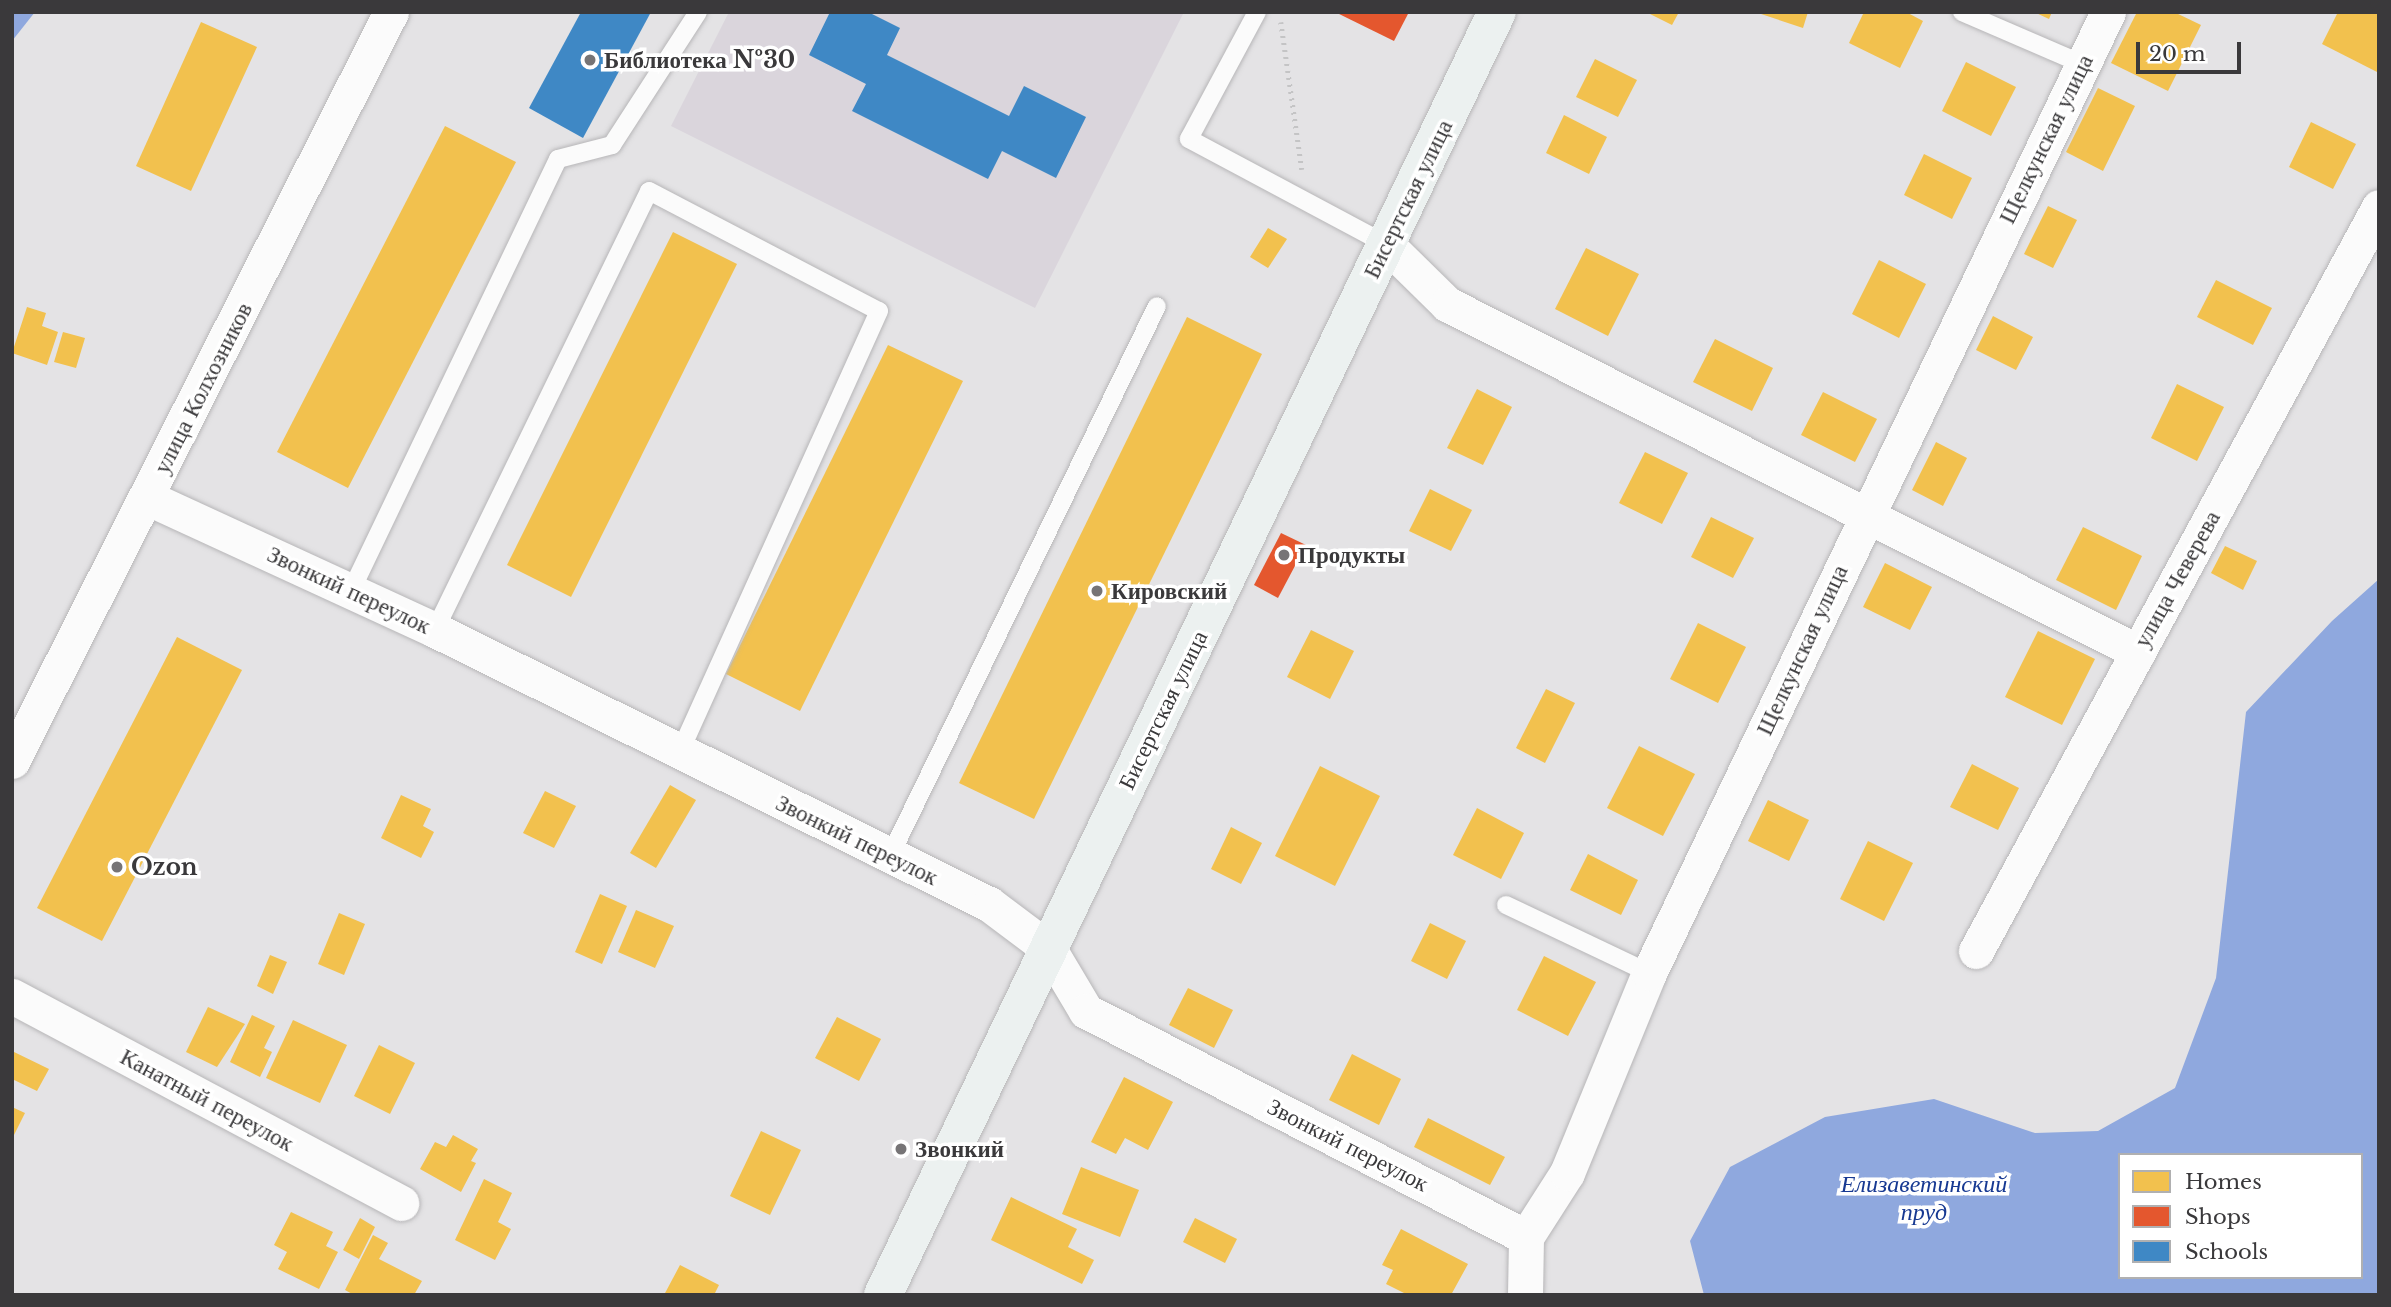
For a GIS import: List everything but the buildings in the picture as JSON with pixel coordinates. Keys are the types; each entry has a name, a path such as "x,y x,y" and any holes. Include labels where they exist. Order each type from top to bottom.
{"main road":[{"name":"Бисертская улица","path":"883,1295 1497,12"}],"street":[{"name":"улица Колхозников","path":"12,761 148,498 391,12"},
{"name":"Щелкунская улица","path":"1526,1237 1567,1173 1649,973 2108,12"},
{"name":"улица Чеверева","path":"1976,951 2379,207"},
{"path":"1386,244 1447,304 2138,652"},
{"name":"Звонкий переулок","path":"148,498 435,629 679,754 989,904 1049,949 1086,1011 1526,1237"},
{"name":"Канатный переулок","path":"12,996 401,1203"},
{"path":"1525,1295 1526,1237"}],"lane":[{"path":"351,591 558,159 612,145 698,12"},
{"path":"1257,12 1189,139 1386,244"},
{"path":"1962,12 2082,64"},
{"path":"435,629 649,191 879,311 679,754"},
{"path":"890,856 1157,306"},
{"path":"1506,905 1649,973"}],"path":[{"path":"1280,12 1307,202"}],"shaded area":[{"path":"729,12 1184,12 1035,308 671,126"}],"water":[{"path":"12,12 35,12 12,41"},
{"name":"Елизаветинский пруд","path":"2379,579 2379,1295 1704,1295 1690,1241 1730,1167 1825,1117 1934,1099 2035,1133 2098,1131 2175,1088 2216,978 2246,712 2332,621"}],"place":[{"name":"Библиотека №30","path":"590,60"},
{"name":"Продукты","path":"1284,555"},
{"name":"Кировский","path":"1097,591"},
{"name":"Ozon","path":"117,867"},
{"name":"Звонкий","path":"901,1149"}]}
